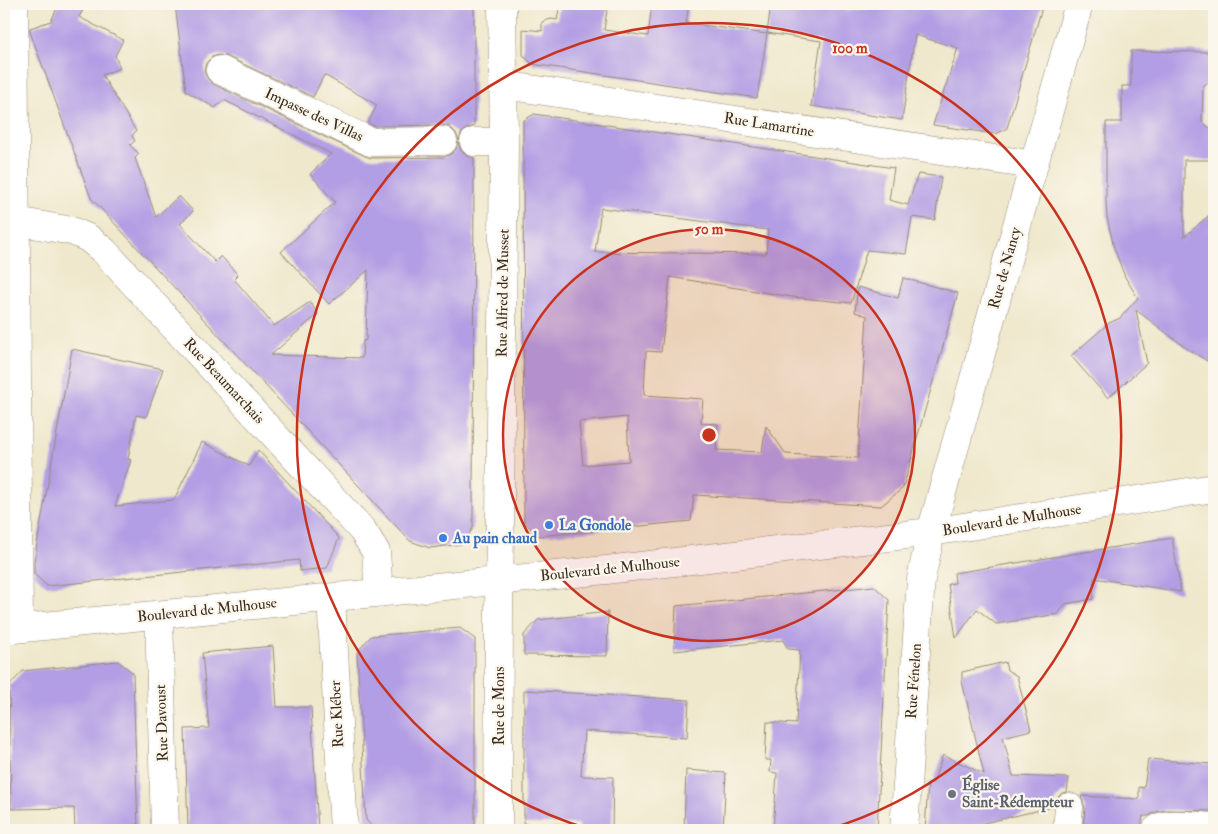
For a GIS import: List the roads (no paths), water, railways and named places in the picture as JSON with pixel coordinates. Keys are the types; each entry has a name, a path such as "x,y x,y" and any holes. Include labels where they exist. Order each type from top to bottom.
{"street":[{"path":"11,629 16,222 14,4"},
{"name":"Rue Alfred de Musset","path":"500,581 504,142 502,4"},
{"name":"Rue de Nancy","path":"931,532 1079,4"},
{"name":"Impasse des Villas","path":"220,70 371,142 443,141"},
{"name":"Rue Lamartine","path":"504,85 1034,165"},
{"path":"474,142 504,142"},
{"name":"Rue Beaumarchais","path":"16,222 72,231 88,238 104,251 363,530 376,552 379,593"},
{"name":"Boulevard de Mulhouse","path":"11,629 500,581 931,532 1214,488"},
{"name":"Rue Fénelon","path":"904,830 920,579 931,532"},
{"name":"Rue de Mons","path":"498,830 500,581"},
{"name":"Rue Kléber","path":"331,598 344,830"},
{"name":"Rue Davoust","path":"159,615 165,830"},
{"path":"1156,830 1159,826 1168,825 1214,828"}],"place":[{"name":"La Gondole","path":"549,525"},
{"name":"Au pain chaud","path":"443,538"},
{"name":"Église Saint-Rédempteur","path":"952,794"}]}
